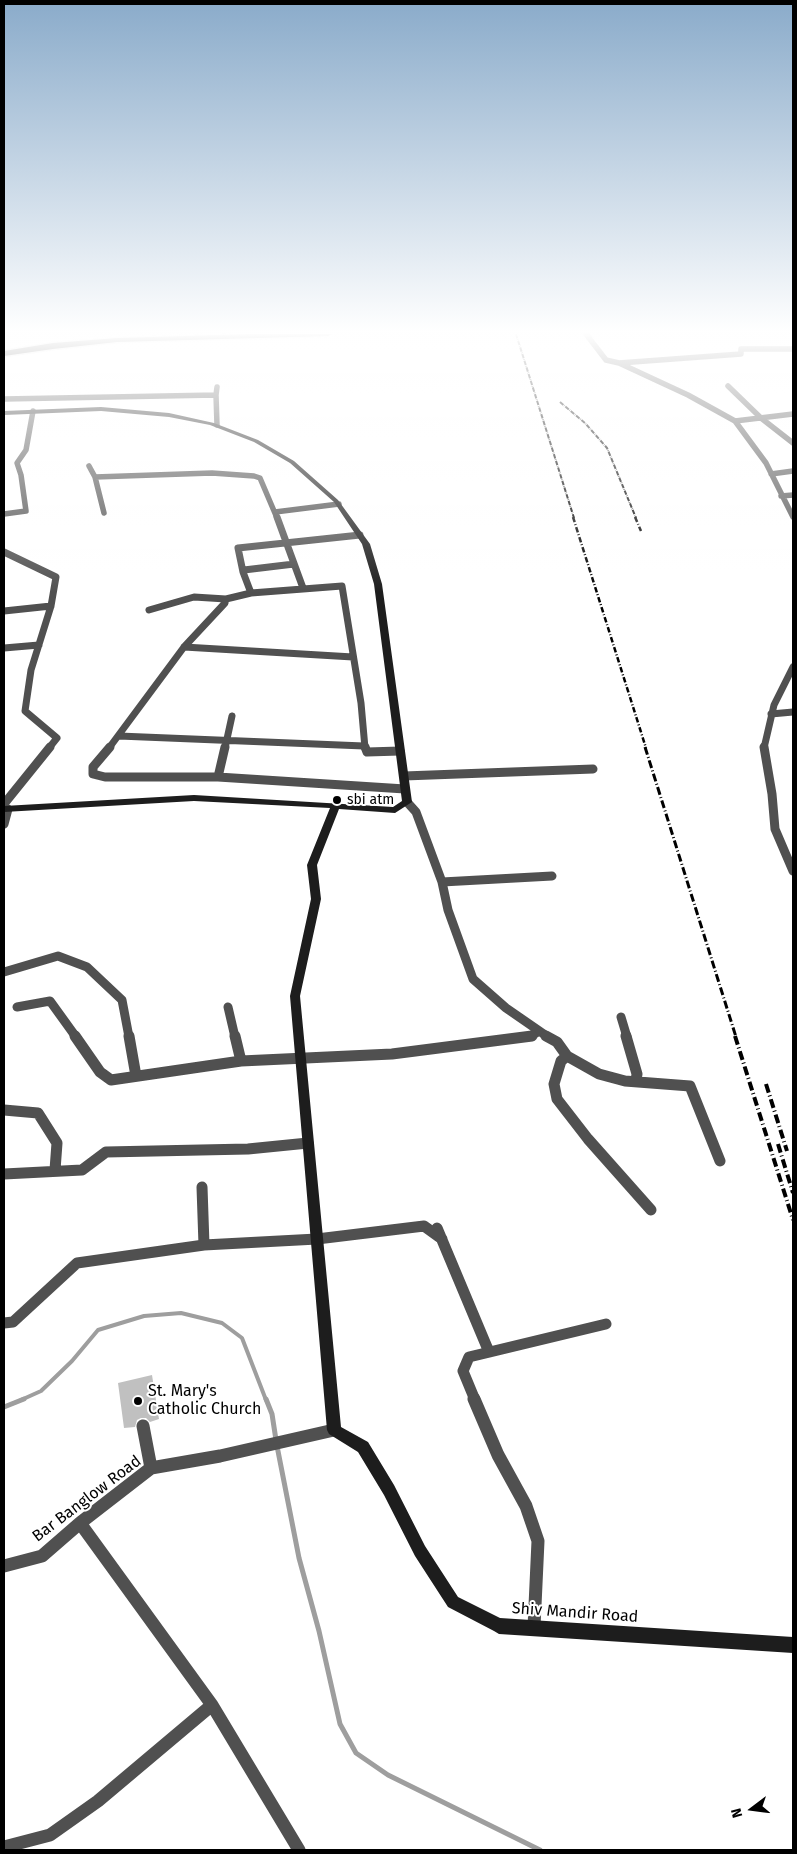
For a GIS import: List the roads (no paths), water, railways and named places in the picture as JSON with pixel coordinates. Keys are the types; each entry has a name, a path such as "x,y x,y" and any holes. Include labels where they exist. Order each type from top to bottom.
{"street":[{"path":"4,514 26,511 21,476 17,463 26,450 31,421"},
{"path":"193,421 217,426 256,441 292,462 339,504 366,544 378,584 407,802 416,812 442,882 448,910 473,979 506,1008 538,1032 557,1042 567,1056 599,1074 625,1081 690,1086 720,1161"},
{"path":"217,421 217,426"},
{"path":"739,421 735,421 766,463 793,517"},
{"path":"764,421 793,443"},
{"path":"89,466 95,477 104,512"},
{"path":"771,474 793,471"},
{"path":"95,477 212,473 260,478 275,512 302,588"},
{"path":"781,496 793,495"},
{"path":"275,512 339,504"},
{"path":"251,593 243,572 238,548 360,535"},
{"path":"4,552 56,577 51,606 31,670 25,711 57,738 5,807 4,824"},
{"path":"244,570 294,564"},
{"path":"149,610 194,597 226,599 251,593 342,586 361,704 364,746 367,752 400,751"},
{"path":"226,599 225,603 184,647 119,736 93,767 93,774 105,777 218,777 406,789"},
{"path":"4,611 51,606"},
{"path":"4,648 38,646"},
{"path":"184,647 353,658"},
{"path":"793,667 789,672 771,714 764,748 772,794 775,829 793,871"},
{"path":"771,714 793,712"},
{"path":"218,777 232,716"},
{"path":"119,736 364,746"},
{"path":"404,776 594,769"},
{"path":"5,807 194,798 395,810 407,802"},
{"path":"220,1456 334,1430 295,996 316,899 312,865 336,806"},
{"path":"442,882 552,876"},
{"path":"4,972 58,956 87,967 122,1000 136,1076"},
{"path":"17,1007 50,1000 100,1072 111,1080 241,1061 392,1054 530,1037 538,1032"},
{"path":"228,1007 241,1061"},
{"path":"621,1017 637,1074 636,1081"},
{"path":"567,1056 562,1061 554,1084 557,1099 588,1139 651,1210"},
{"path":"4,1110 38,1113 56,1143 55,1170"},
{"path":"4,1174 82,1170 106,1152 248,1149 308,1142"},
{"path":"202,1187 204,1245"},
{"path":"4,1322 13,1322 77,1263 204,1245 317,1239 424,1226 442,1239"},
{"path":"437,1228 489,1352"},
{"path":"534,1627 538,1541 526,1506 498,1455 463,1371 469,1357 606,1324"},
{"path":"143,1426 151,1468"},
{"name":"Shiv Mandir Road","path":"334,1430 363,1447 389,1490 420,1551 453,1602 499,1626 793,1646"},
{"name":"Bar Banglow Road","path":"4,1566 42,1556 80,1523 151,1468 220,1456"},
{"path":"80,1523 212,1705 299,1850"},
{"path":"4,1847 50,1835 98,1801 212,1705"}],"waterway":[{"path":"21,1400 41,1391 72,1361 98,1330 144,1316 181,1313 222,1323 242,1338 266,1400"},
{"path":"4,1407 24,1399"},
{"path":"266,1399 272,1414 276,1440"},
{"path":"277,1446 299,1558 319,1631 340,1724 356,1753 388,1775 540,1850"}],"railway":[{"path":"543,421 574,518"},
{"path":"582,421 607,448 636,518"},
{"path":"573,517 646,748"},
{"path":"635,517 641,531"},
{"path":"645,747 736,1037"},
{"path":"735,1036 793,1220"},
{"path":"766,1084 787,1151"},
{"path":"778,1144 793,1193"}],"place":[{"name":"sbi atm","path":"337,800"},
{"name":"St. Mary's Catholic Church","path":"138,1401"}]}
